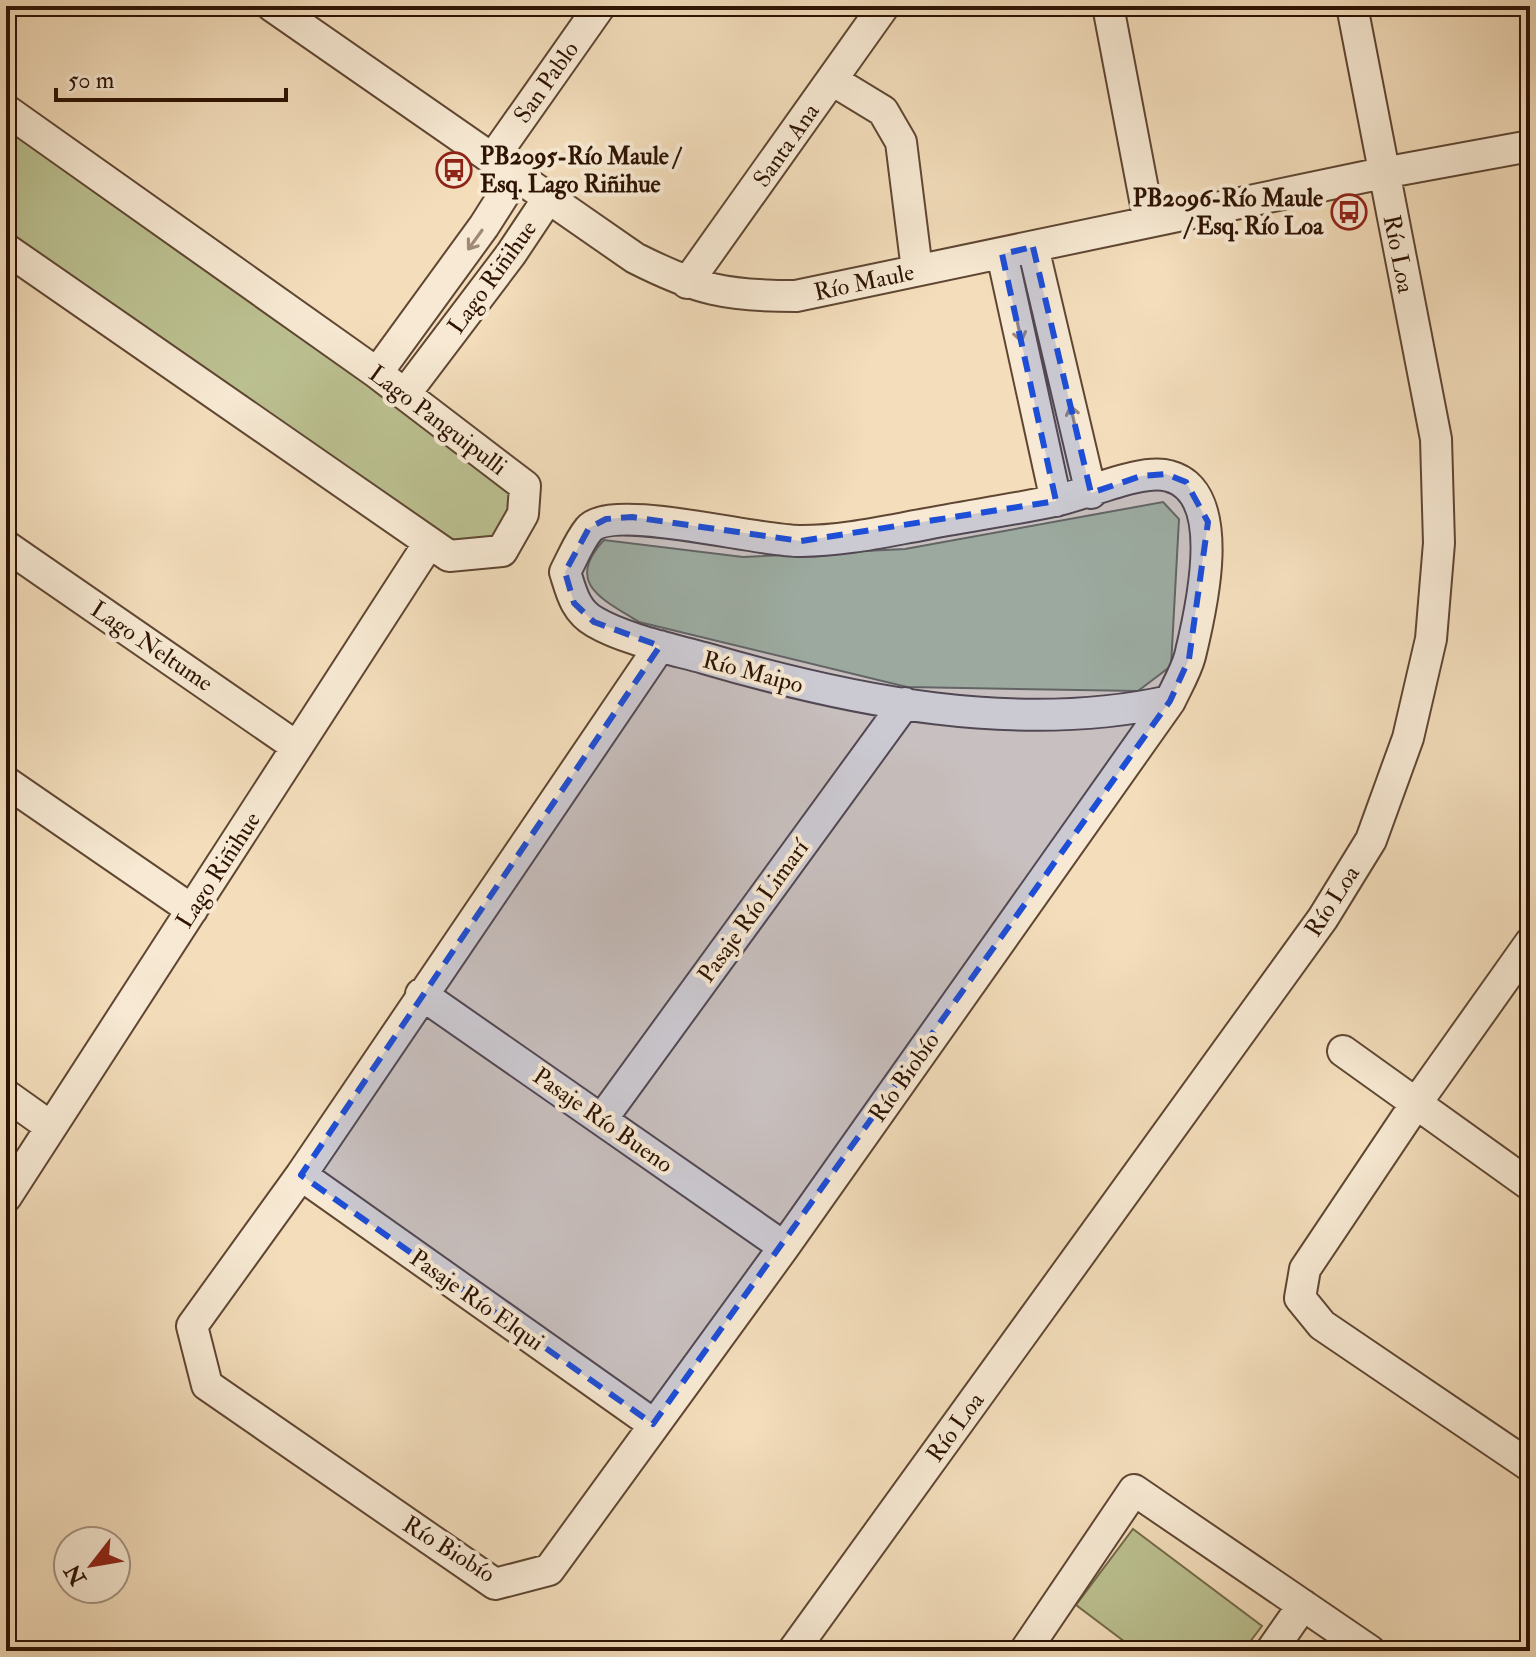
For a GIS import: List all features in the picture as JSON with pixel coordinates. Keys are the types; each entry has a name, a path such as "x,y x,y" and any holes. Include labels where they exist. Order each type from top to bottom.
{"street":[{"name":"Río Maule","path":"272,6 309,17 505,166 635,258 687,283 739,296 796,296 1383,173 1530,146"},
{"name":"San Pablo","path":"505,166 600,6"},
{"name":"Santa Ana","path":"687,283 884,6"},
{"path":"1108,6 1149,221"},
{"name":"Río Loa","path":"793,1651 1323,918 1371,840 1408,738 1428,653 1439,543 1436,439 1352,6"},
{"path":"832,80 883,111 901,142 917,270"},
{"name":"Lago Panguipulli","path":"6,110 377,373 525,486 523,514 502,551 449,556 6,249"},
{"name":"Lago Riñihue","path":"377,373 480,232 505,166"},
{"name":"Lago Riñihue","path":"405,394 515,248 549,197"},
{"path":"1033,247 1091,493"},
{"path":"1002,254 1056,501"},
{"name":"Río Maipo","path":"1166,474 1186,482 1201,504 1208,522 1189,659 1170,701 1114,713 992,712 905,703 803,687 660,646 594,622 574,603 565,572 589,528 606,519 632,517 756,539 801,541 861,535 1091,493 1141,476 1166,474"},
{"name":"Lago Riñihue","path":"6,1197 429,543"},
{"name":"Lago Neltume","path":"6,546 297,747"},
{"name":"Río Biobío","path":"660,646 301,1175 192,1326 207,1385 495,1584 549,1570 784,1247 1170,701"},
{"name":"Pasaje Río Limarí","path":"602,1119 905,703"},
{"path":"6,782 192,910"},
{"path":"1530,943 1415,1105 1305,1269 1300,1298 1322,1325 1530,1466"},
{"name":"Pasaje Río Bueno","path":"421,994 784,1247"},
{"path":"1343,1051 1530,1185"},
{"path":"6,1095 51,1127"},
{"name":"Pasaje Río Elqui","path":"301,1175 653,1424"},
{"path":"1025,1651 1134,1490 1370,1651"},
{"path":"1271,1651 1303,1605"}],"highlighted area":[{"path":"1033,247 1091,493 1141,476 1166,474 1186,482 1208,522 1189,659 1170,701 653,1424 301,1175 660,646 594,622 574,603 565,572 589,528 606,519 632,517 801,541 1056,501 1002,254"}],"green space":[{"path":"6,117 518,491 498,544 451,551 6,242"},
{"path":"1163,502 1179,519 1171,666 1138,691 907,687 639,622 601,597 588,579 587,568 604,540 743,557 905,549"},
{"path":"1133,1529 1262,1626 1243,1651 1137,1651 1076,1605"}],"place":[{"name":"PB2095-Río Maule / Esq. Lago Riñihue","path":"454,170"},
{"name":"PB2096-Río Maule / Esq. Río Loa","path":"1349,212"}]}
